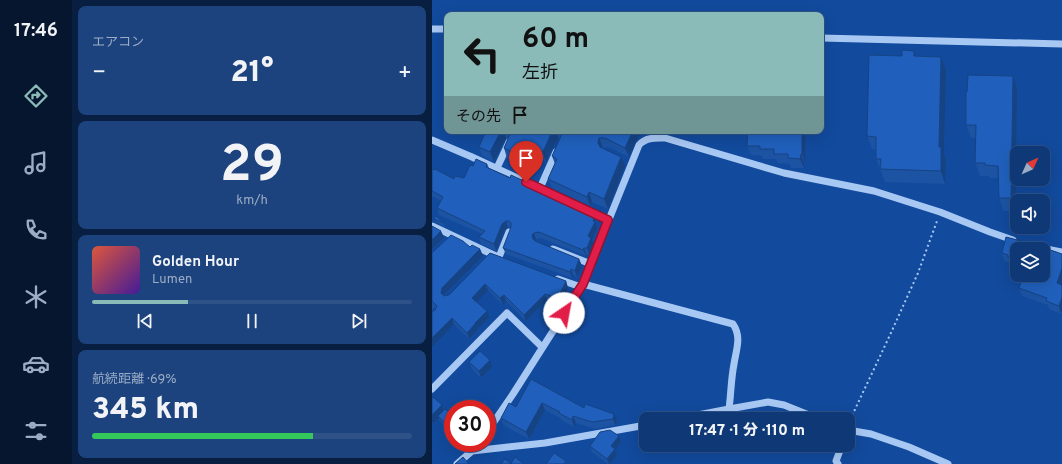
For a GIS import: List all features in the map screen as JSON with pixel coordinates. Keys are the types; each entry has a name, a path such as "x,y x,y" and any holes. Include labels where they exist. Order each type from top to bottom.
{"street":[{"path":"432,29 444,29"},
{"path":"824,38 1062,44"},
{"path":"496,419 582,285 608,220 628,162 642,141 652,138 665,138 784,173 874,191 940,212 1019,242"},
{"path":"432,140 497,168 608,220"},
{"path":"497,168 509,142"},
{"path":"540,188 560,144"},
{"path":"432,226 450,238 488,257 499,257 506,260"},
{"path":"499,257 510,232"},
{"path":"547,246 591,264"},
{"path":"1050,249 1062,252"},
{"path":"551,276 734,324 738,331 738,345 729,409"},
{"path":"432,389 507,313 542,347"},
{"path":"713,412 768,402 784,405 802,412"},
{"path":"496,448 545,443 639,426"},
{"path":"855,431 871,434 909,446 948,464"},
{"path":"456,464 471,452"},
{"path":"836,463 840,452"}],"path":[{"path":"854,412 918,273 940,212"}],"building":[{"path":"902,50 914,51 914,56 941,57 939,147 941,147 941,171 880,169 881,159 876,159 876,137 867,136 869,55 902,56"},
{"path":"968,75 1013,76 1012,146 1010,146 1010,198 999,198 998,166 985,165 985,163 975,163 976,125 966,125"},
{"path":"485,134 499,134 490,152 479,147"},
{"path":"510,134 551,134 543,152 536,149 527,169 514,163 518,155 504,148"},
{"path":"561,134 632,134 625,148 605,138 599,138 598,143 600,147 621,157 604,199 589,192 587,197 548,179 557,159 552,156"},
{"path":"748,134 802,134 802,154 800,159 788,158 788,154 774,154 774,149 760,149 760,146 747,146"},
{"path":"476,159 487,164 486,167 510,178 511,175 584,209 583,213 594,218 593,221 595,222 588,236 591,238 587,248 584,248 583,250 539,232 532,235 535,241 579,259 575,271 571,269 570,272 503,248 511,227 511,223 509,221 502,224 494,244 479,237 485,231 437,208 443,197 432,191 432,169 435,169 454,179 455,176 464,178 470,165 473,166"},
{"path":"436,216 444,223 434,219"},
{"path":"432,226 441,231 432,240"},
{"path":"451,235 463,241 470,247 472,245 480,249 442,288 441,293 444,296 449,295 490,253 566,281 558,298 545,294 524,315 504,295 500,298 485,284 472,298 487,311 467,333 452,318 432,338 432,312 437,306 432,302 432,252"},
{"path":"1006,237 1025,242 1010,242 1010,257 1002,253"},
{"path":"1050,250 1062,254 1062,268 1057,283 1062,285 1062,297 1059,306 1046,301 1047,298 1019,288 1021,282 1050,282"},
{"path":"480,351 490,360 479,371 469,362"},
{"path":"531,379 584,408 585,404 614,414 613,419 592,422 573,416 572,420 542,403 526,432 501,418 509,403 516,407"},
{"path":"433,397 442,405 432,415 432,398"},
{"path":"444,410 444,422 438,416"},
{"path":"610,430 619,436 611,446 615,449 607,459 590,446 600,432"},
{"path":"554,453 566,461 564,464 546,464"},
{"path":"463,457 469,464 455,464"},
{"path":"515,457 524,464 511,464"},
{"path":"505,459 511,464 501,464"}],"route":[{"path":"526,182 608,220 583,284 564,313"}]}
